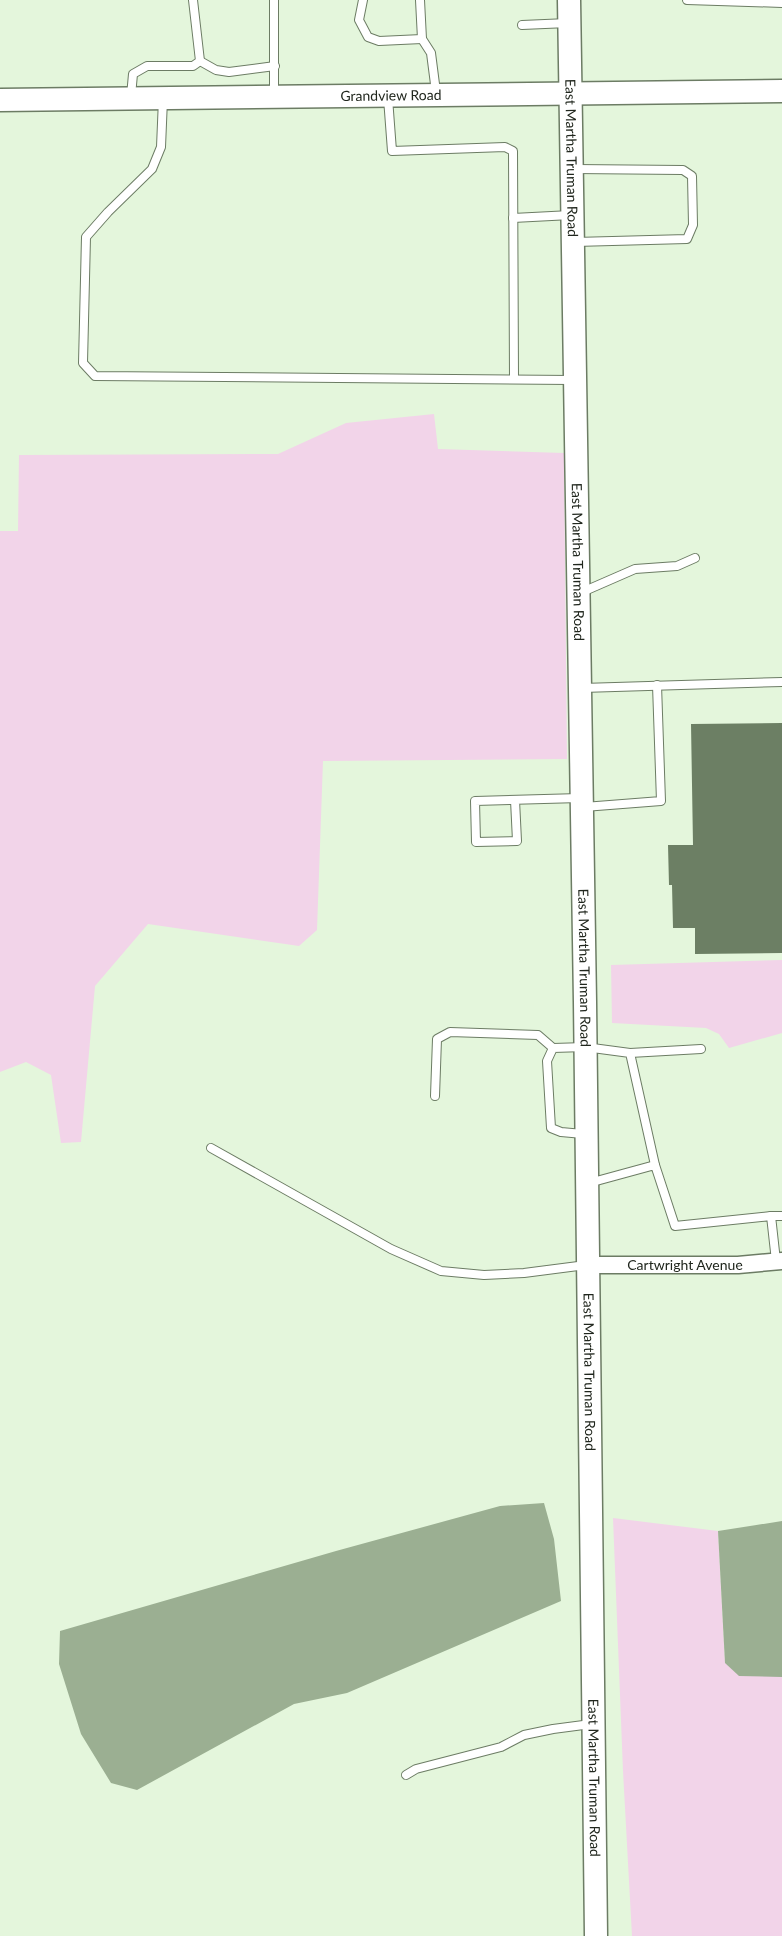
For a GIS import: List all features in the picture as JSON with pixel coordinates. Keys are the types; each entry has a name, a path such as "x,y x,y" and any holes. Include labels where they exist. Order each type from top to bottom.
{"main road":[{"name":"East Martha Truman Road","path":"570,0 596,1936"},
{"name":"Grandview Road","path":"0,100 436,94 782,92"}],"street":[{"name":"Cartwright Avenue","path":"586,1265 738,1265 779,1261"}],"lane":[{"path":"193,0 200,62"},
{"path":"274,0 274,97"},
{"path":"363,0 359,20 368,38 379,41 422,39"},
{"path":"420,0 422,39 432,53 436,94"},
{"path":"688,0 782,3"},
{"path":"522,25 570,23"},
{"path":"200,62 216,70 229,72 275,66"},
{"path":"131,98 133,74 147,66 193,66 200,62"},
{"path":"388,95 392,151 505,147 513,150 514,379"},
{"path":"163,98 161,146 152,169 108,212 86,237 83,363 95,376 576,380"},
{"path":"572,169 683,170 692,176 693,225 687,239 573,242"},
{"path":"513,218 573,214"},
{"path":"578,594 635,569 677,566 695,558"},
{"path":"580,688 782,682"},
{"path":"515,800 517,841 476,842 475,801 515,800 582,802 661,801 657,685"},
{"path":"435,1096 437,1039 450,1032 538,1035 553,1048 585,1047 630,1053 701,1049"},
{"path":"553,1048 547,1061 551,1128 561,1132 586,1135"},
{"path":"630,1053 655,1165 675,1226 782,1216"},
{"path":"212,1148 391,1249 441,1271 484,1275 524,1273 586,1265"},
{"path":"586,1184 655,1165"},
{"path":"771,1216 779,1261"},
{"path":"406,1775 416,1769 501,1747 524,1735 553,1728 594,1724"}],"shaded area":[{"path":"434,414 438,449 564,453 567,759 323,761 317,930 299,946 148,924 95,986 81,1142 61,1143 51,1075 26,1062 0,1072 0,531 18,531 19,455 278,454 346,423"},
{"path":"782,960 782,1033 729,1048 719,1034 706,1028 612,1023 611,965"},
{"path":"544,1503 554,1539 561,1601 347,1693 294,1704 137,1790 111,1783 81,1734 59,1664 60,1631 336,1551 500,1506"},
{"path":"613,1518 718,1531 725,1663 782,1677 782,1936 632,1936"},
{"path":"782,1521 782,1677 739,1676 725,1663 718,1531"}],"building":[{"path":"782,723 782,953 695,954 695,928 673,928 672,885 669,885 668,845 693,845 691,724"}]}
